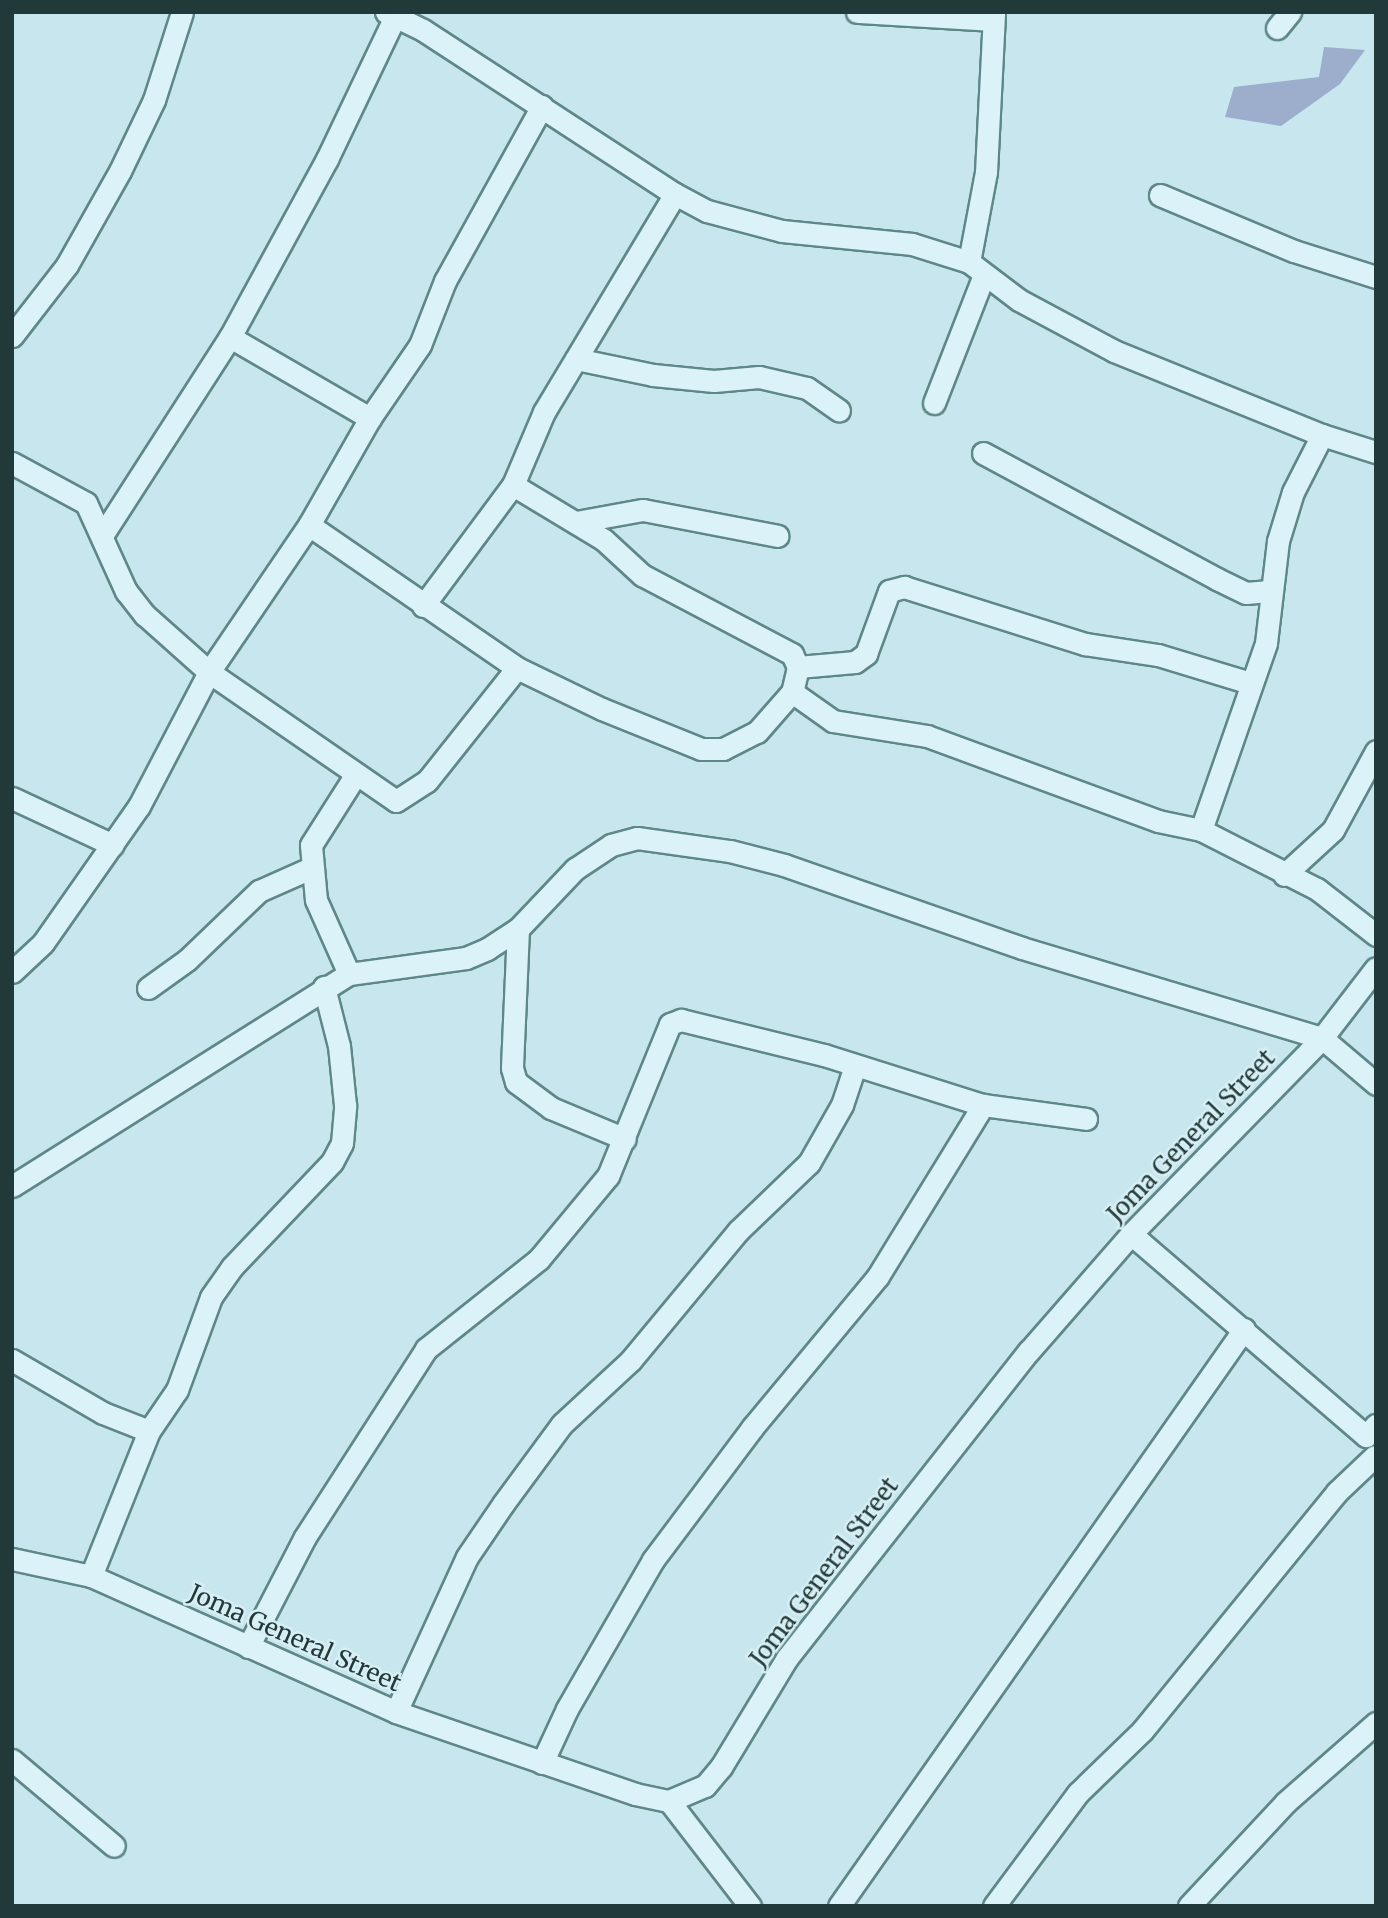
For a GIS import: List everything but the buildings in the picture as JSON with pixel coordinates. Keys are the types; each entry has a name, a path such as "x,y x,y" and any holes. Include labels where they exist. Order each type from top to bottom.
{"street":[{"path":"12,336 67,265 120,171 154,100 182,12"},
{"path":"857,12 993,16 986,172 976,269 934,403"},
{"path":"103,534 230,337 327,159 393,14 542,106 675,194 736,221 782,231 912,244 976,269 1019,300 1114,351 1322,436 1376,452"},
{"path":"12,972 43,943 139,806 209,672 309,525 370,418 420,345 445,281 542,106"},
{"path":"423,606 513,485 544,412 675,194"},
{"path":"1160,195 1294,251 1376,277"},
{"path":"230,337 370,418"},
{"path":"576,359 653,375 714,381 759,377 807,388 839,410"},
{"path":"1201,830 1266,643 1269,591 1293,492 1322,436"},
{"path":"984,453 1217,579 1246,593 1269,591"},
{"path":"15,470 86,503 103,534 126,591 145,615 209,672 396,801 408,796 427,781 517,668"},
{"path":"309,525 423,606 517,668 602,709 712,750 757,732 792,692 799,667 792,654 642,575 604,540 513,485"},
{"path":"576,522 643,510 778,536"},
{"path":"799,667 855,662 866,654 889,591 904,587 1085,644 1158,655 1250,683"},
{"path":"792,692 833,721 927,736 1158,821 1201,830 1284,875 1317,889 1376,935"},
{"path":"1284,875 1333,830 1376,751"},
{"path":"349,974 316,900 311,845 319,826 356,774"},
{"path":"12,798 113,845"},
{"path":"12,1186 324,987 349,974 466,958 518,929 575,869 611,845 637,838 784,865 1022,948 1322,1038 1376,1084"},
{"path":"148,988 187,960 259,891 311,868"},
{"path":"518,929 512,1068 516,1082 551,1108 625,1139"},
{"name":"Joma General Street","path":"12,1559 91,1576 396,1712 542,1763 668,1801 705,1786 721,1767 787,1658 1029,1351 1131,1234 1322,1038 1376,968"},
{"path":"91,1576 149,1432 177,1390 211,1297 232,1267 332,1162 342,1143 345,1105 339,1046 324,987"},
{"path":"248,1647 305,1537 426,1349 540,1259 594,1196 625,1139 670,1024 681,1020 855,1066 983,1105 1086,1119"},
{"path":"396,1712 467,1557 503,1504 562,1424 631,1360 738,1231 809,1163 842,1105 855,1066"},
{"path":"542,1763 567,1709 653,1560 752,1428 878,1276 983,1105"},
{"path":"994,1906 1078,1793 1142,1731 1337,1493 1375,1458 1371,1431 1131,1234"},
{"path":"839,1906 1244,1329"},
{"path":"12,1360 103,1413 149,1432"},
{"path":"1189,1906 1286,1802 1376,1723"},
{"path":"12,1760 114,1846"},
{"path":"668,1801 750,1906"}],"shaded area":[{"path":"1324,47 1365,50 1340,84 1281,126 1225,117 1234,87 1319,77"}]}
